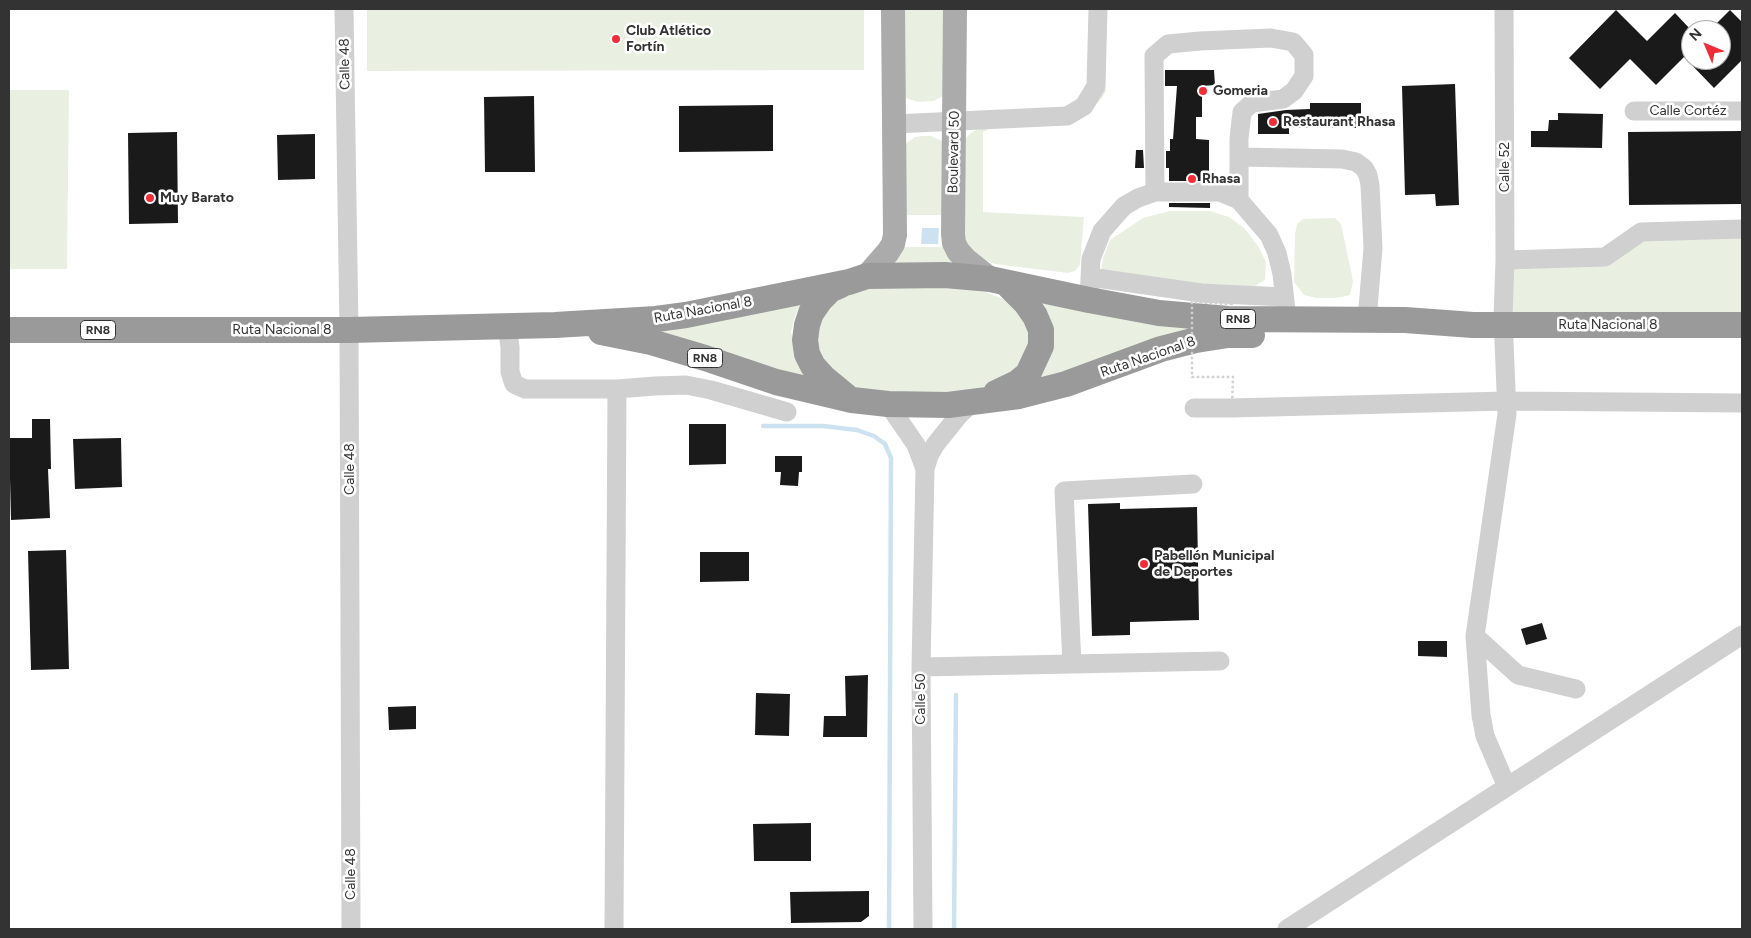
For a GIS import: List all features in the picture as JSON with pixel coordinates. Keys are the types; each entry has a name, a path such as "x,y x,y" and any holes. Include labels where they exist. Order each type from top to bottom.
{"highway":[{"name":"Ruta Nacional 8","path":"9,330 349,330 555,325 656,319 686,315 858,279 945,275 1089,289 1167,314 1228,319 1285,308 1367,320 1405,320 1473,325 1742,325"},
{"name":"Ruta Nacional 8","path":"852,400 824,378 813,366 807,354 806,340 807,325 811,313 820,300 830,290 858,279"},
{"name":"Ruta Nacional 8","path":"973,403 1017,383 1028,374 1041,346 1041,330 1026,302 998,281"},
{"name":"Ruta Nacional 8","path":"555,325 608,333 644,341 705,358 776,382 852,400 888,404 948,405 1018,396 1066,384 1162,349 1220,336 1397,333 1473,325"}],"main road":[{"path":"858,279 882,260 893,244 895,235 893,9"},
{"name":"Boulevard 50","path":"956,9 954,243 966,260 998,281"}],"street":[{"name":"Calle 48","path":"344,9 349,330 351,929"},
{"path":"894,124 1067,116 1081,108 1096,86 1098,9"},
{"name":"Calle 52","path":"1504,9 1504,325 1507,414 1475,636 1481,715 1486,736 1507,787"},
{"path":"1155,192 1154,56 1168,44 1271,38 1293,42 1304,55 1304,76 1294,91 1283,99 1252,103 1242,112 1239,138 1239,200"},
{"name":"Calle Cortéz","path":"1634,111 1742,111"},
{"path":"1239,158 1342,159 1356,162 1364,168 1370,185 1372,248 1367,320"},
{"path":"1089,289 1091,259 1102,231 1124,206 1138,198 1155,192 1220,192 1239,200 1269,235 1277,253 1282,274 1285,308"},
{"path":"1505,260 1605,257 1641,232 1742,229"},
{"path":"507,326 510,347 510,372 514,384 525,389 617,389 686,385 711,390 787,412"},
{"path":"614,929 617,389"},
{"path":"1194,408 1506,401 1742,403"},
{"name":"Calle 50","path":"923,929 921,667 925,469 934,445 959,415 973,403"},
{"name":"Calle 50","path":"888,404 916,445 925,469"},
{"path":"1072,664 1064,491 1193,484"},
{"path":"1287,929 1742,635"},
{"path":"1475,636 1518,675 1576,690"},
{"path":"921,667 1220,661"}],"path":[{"path":"1202,298 1232,300 1232,304 1192,302 1192,377 1233,377 1232,408"}],"green space":[{"name":"Club Atlético Fortín","path":"367,9 864,9 864,70 367,71"},
{"path":"901,9 948,9 946,94 934,101 918,102 901,94"},
{"path":"1107,89 1102,98 1084,117 995,126 983,132 983,212 1084,217 1080,265 1075,271 1068,273 995,264 979,258 961,238 963,141 971,133 986,124 1069,117 1097,91"},
{"path":"9,90 69,90 67,269 9,269"},
{"path":"931,136 944,142 946,215 900,215 904,145 915,137"},
{"path":"1170,211 1210,211 1229,217 1244,228 1258,246 1266,262 1265,280 1246,291 1100,278 1103,258 1110,240 1143,218"},
{"path":"1335,218 1341,224 1353,281 1350,295 1336,298 1316,298 1304,295 1294,282 1297,224 1303,219"},
{"path":"1742,229 1742,312 1503,318 1505,260 1581,258 1641,232"},
{"path":"899,247 949,247 958,262 884,267"},
{"path":"923,285 986,292 1011,302 1032,331 1023,363 992,384 971,391 942,394 874,394 852,389 818,353 816,327 821,314 844,295 866,288"},
{"path":"1036,294 1197,330 1036,382"},
{"path":"801,303 791,332 800,369 808,381 656,332"}],"water":[{"path":"922,228 939,228 938,244 921,244"}],"building":[{"path":"1616,10 1647,41 1675,13 1682,20 1681,60 1656,85 1630,59 1600,89 1569,58"},
{"path":"1730,10 1742,22 1742,60 1714,88 1697,70 1731,70 1731,20 1720,20"},
{"path":"1165,70 1214,70 1215,85 1202,86 1202,117 1196,117 1196,139 1209,140 1209,181 1169,181 1169,168 1166,168 1166,151 1170,151 1170,139 1173,139 1177,86 1165,86"},
{"path":"1455,84 1459,205 1436,206 1435,194 1405,195 1402,86"},
{"path":"534,96 535,172 485,172 484,97"},
{"path":"1310,103 1361,103 1361,128 1289,128 1289,134 1258,134 1258,114 1310,109"},
{"path":"773,105 773,151 679,152 679,106"},
{"path":"1558,113 1603,114 1602,148 1531,147 1531,131 1548,131 1549,120 1558,120"},
{"path":"1742,131 1742,204 1629,205 1628,132"},
{"path":"177,132 178,223 129,224 128,133"},
{"path":"315,134 315,179 278,180 277,135"},
{"path":"1136,150 1143,150 1144,168 1135,168"},
{"path":"1169,203 1210,203 1210,208 1169,207"},
{"path":"32,419 50,419 51,469 48,469 50,518 11,520 9,438 32,438"},
{"path":"689,424 726,424 726,464 689,465"},
{"path":"121,438 122,487 75,489 73,439"},
{"path":"775,456 802,456 802,472 799,472 798,486 780,485 781,472 775,472"},
{"name":"Pabellón Municipal de Deportes","path":"1120,503 1120,509 1197,507 1199,620 1130,622 1130,635 1092,636 1088,504"},
{"path":"66,550 69,669 31,670 28,551"},
{"path":"700,552 749,552 749,581 700,582"},
{"path":"1542,623 1547,639 1526,645 1521,629"},
{"path":"1418,641 1447,641 1447,657 1418,656"},
{"path":"868,675 867,737 823,737 824,716 846,716 845,676"},
{"path":"756,693 790,694 789,736 755,735"},
{"path":"416,706 416,729 389,730 388,707"},
{"path":"811,823 811,861 754,861 753,824"},
{"path":"869,891 869,916 861,922 791,923 790,892"}],"waterway":[{"path":"763,426 823,426 857,430 874,436 885,444 891,458 889,929"},
{"path":"954,929 956,695"}],"place":[{"name":"Club Atlético Fortín","path":"616,39"},
{"name":"Gomeria","path":"1203,91"},
{"name":"Restaurant Rhasa","path":"1273,122"},
{"name":"Rhasa","path":"1192,179"},
{"name":"Muy Barato","path":"150,198"},
{"name":"Pabellón Municipal de Deportes","path":"1144,564"}]}
